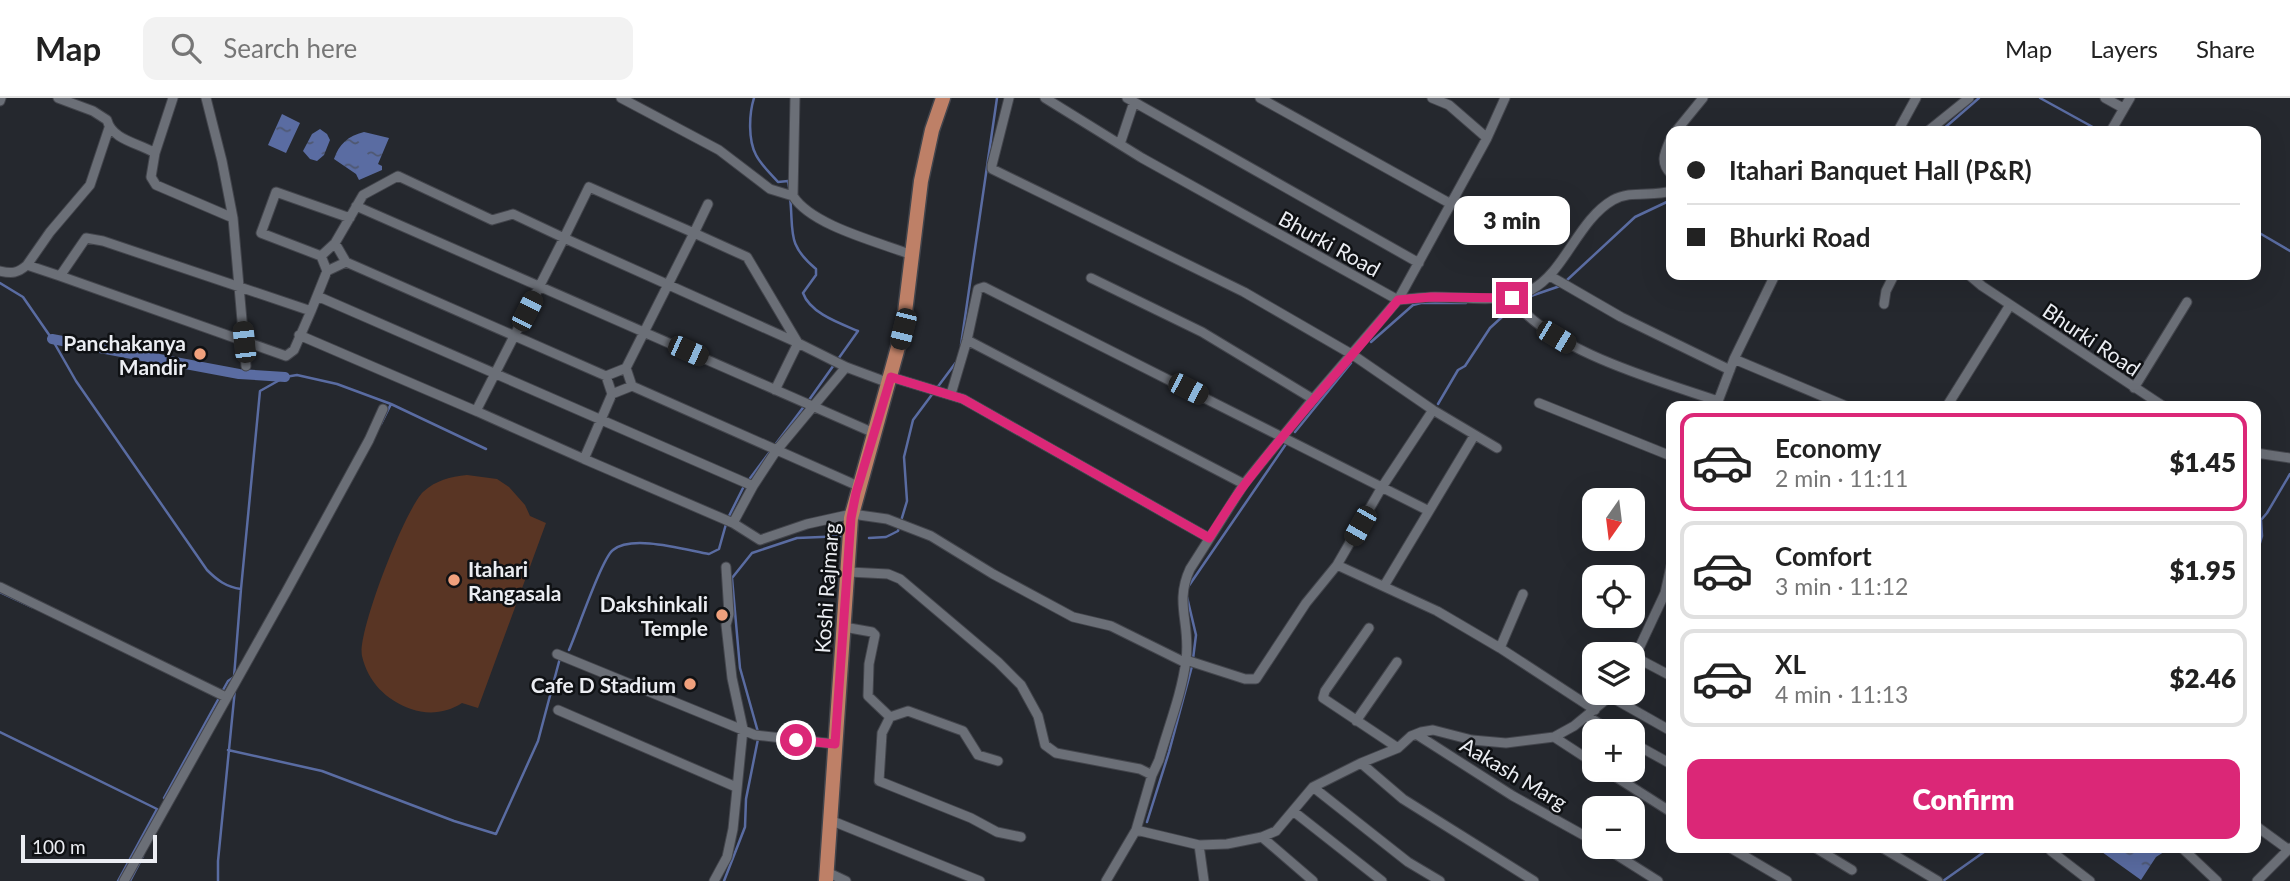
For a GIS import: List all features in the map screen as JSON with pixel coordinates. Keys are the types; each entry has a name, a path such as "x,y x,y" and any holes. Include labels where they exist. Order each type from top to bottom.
{"main road":[{"name":"Koshi Rajmarg","path":"827,876 852,516 858,486 903,329 921,181 932,130 943,98"}],"street":[{"path":"58,98 93,111 107,120 114,134 155,153"},
{"path":"173,98 155,153 151,177 156,185 233,218"},
{"path":"206,98 233,218 246,366"},
{"path":"621,98 719,150 770,189 789,195 814,218 912,255"},
{"path":"789,195 795,98"},
{"path":"1009,98 992,169 1244,292 1353,355 1433,410 1497,448"},
{"name":"Bhurki Road","path":"1045,98 1120,144 1398,300"},
{"path":"1260,98 1451,204"},
{"path":"1432,98 1449,106 1487,138"},
{"path":"1106,881 1136,831 1186,662 1188,636 1181,597 1184,583 1244,484 1398,300 1487,138 1505,98"},
{"path":"1680,126 1703,98"},
{"path":"1901,126 1916,98"},
{"path":"1934,126 1969,98"},
{"path":"2105,98 2123,108"},
{"path":"2114,126 2130,98"},
{"path":"1120,144 1131,100 1419,263"},
{"path":"0,271 19,272 27,265 50,232 90,185 109,128"},
{"path":"321,256 335,243 363,195 398,176 492,220 513,214 839,364 890,380 948,393 1131,492 1209,538"},
{"path":"476,411 589,187 747,257 798,344"},
{"path":"1398,300 1431,297 1512,298 1532,289 1550,276 1578,234 1611,201 1629,195 1666,191"},
{"path":"327,271 321,256 261,233 276,192 350,218"},
{"path":"335,243 346,262 606,376 626,368 708,204"},
{"path":"356,206 874,433"},
{"path":"60,276 82,241 92,238 311,311"},
{"path":"27,265 286,356 294,350 327,271 346,262"},
{"path":"1550,276 1621,317 1730,370"},
{"path":"1091,278 1202,332 1313,399"},
{"path":"1718,401 1734,359 1773,280"},
{"path":"1884,304 1892,280"},
{"name":"Bhurki Road","path":"1976,280 2155,401"},
{"path":"948,393 967,340 978,289 984,287 1429,511"},
{"path":"317,296 750,485"},
{"path":"1512,298 1518,307 1556,337 1578,349 1709,401"},
{"path":"2134,388 2187,302"},
{"path":"1950,401 2010,304"},
{"path":"299,335 731,522 760,540 807,524 852,516 887,519 931,536 993,574 1073,617 1111,626 1186,662 1245,679 1256,679 1306,603 1337,565 1382,487 1433,410"},
{"path":"967,340 1244,484"},
{"path":"775,390 798,344"},
{"path":"1734,359 1834,401"},
{"path":"731,522 772,450 839,364"},
{"path":"626,368 632,386"},
{"path":"584,459 612,394 606,376"},
{"path":"612,394 632,386 858,486"},
{"path":"1539,403 1666,454"},
{"path":"124,881 286,592 383,410"},
{"path":"1384,586 1474,436"},
{"path":"2261,454 2290,458"},
{"path":"1337,565 1437,611 1500,648 1598,719"},
{"path":"714,881 727,857 733,829 743,729 732,678 726,625 729,614 726,567"},
{"path":"849,572 888,574 900,579 998,662 1021,685 1038,716 1045,745 1056,753 1140,769 1152,775"},
{"path":"0,587 226,697"},
{"path":"1642,642 1666,588"},
{"path":"1500,648 1523,594"},
{"path":"844,627 874,633 868,696 890,718"},
{"path":"1369,628 1323,696 1325,700 1398,748"},
{"path":"557,654 755,735 835,744"},
{"path":"1356,721 1397,662"},
{"path":"1645,664 1666,674"},
{"path":"1136,831 1199,845 1227,844 1262,837 1276,831 1313,787 1398,748 1416,734 1433,730 1472,740 1506,743 1554,737 1600,705"},
{"path":"1628,705 1666,728"},
{"path":"558,710 736,787"},
{"path":"998,761 978,755 963,731 908,711 890,718 882,733 879,781 971,818 997,832 1021,837"},
{"name":"Aakash Marg","path":"1416,734 1513,796 1582,834"},
{"path":"1554,737 1582,755"},
{"path":"1645,750 1666,761"},
{"path":"1361,763 1403,799 1534,881"},
{"path":"1623,782 1666,810"},
{"path":"1313,787 1408,862 1440,881"},
{"path":"1293,811 1382,881"},
{"path":"830,820 980,881"},
{"path":"2257,881 2289,849 2261,829"},
{"path":"1262,837 1313,881"},
{"path":"1199,845 1204,881"},
{"path":"1739,853 1787,881"},
{"path":"1824,853 1852,870"},
{"path":"1891,853 1938,881"},
{"path":"2054,853 2090,881"},
{"path":"2187,853 2217,881"},
{"path":"1623,859 1658,881"},
{"path":"827,876 846,881"}],"shaded area":[{"name":"Itahari Rangasala","path":"467,475 497,479 509,487 525,505 530,516 546,523 478,708 462,703 444,711 417,711 394,701 379,689 365,665 362,643 374,598 394,545 415,503 423,492 438,482"}],"water":[{"path":"282,114 300,123 286,153 268,145"},
{"path":"320,129 330,140 324,155 317,161 310,159 303,151 312,134"},
{"path":"364,132 389,138 378,164 382,166 382,170 359,180 356,174 334,159 345,141"},
{"path":"2103,853 2162,853 2156,857 2141,880"}],"waterway":[{"path":"754,98 750,127 753,149 778,182 788,181 789,187"},
{"path":"961,345 997,98"},
{"path":"1947,126 1979,98"},
{"path":"2040,98 2091,126"},
{"path":"790,197 793,237 800,252 816,269 816,275 803,293 818,312 858,331 809,400"},
{"path":"1566,281 1635,217 1666,202"},
{"path":"2261,234 2290,251"},
{"path":"0,283 23,297 52,339 76,381 207,570 222,582 241,589 234,677 223,690"},
{"path":"1522,299 1560,286"},
{"path":"1497,302 1511,301"},
{"path":"1371,342 1413,305 1466,303"},
{"path":"1438,404 1458,370 1465,366 1490,328 1514,306"},
{"path":"52,339 239,374 285,377"},
{"path":"869,538 886,537 898,531 907,501 904,457 913,420 957,361"},
{"path":"1295,432 1351,363"},
{"path":"241,589 260,391 285,377 297,375 337,384 391,404 486,449"},
{"path":"381,424 391,404"},
{"path":"748,481 805,405"},
{"path":"1188,587 1286,444"},
{"path":"2261,520 2290,474"},
{"path":"728,518 744,486"},
{"path":"2261,520 2261,540"},
{"path":"569,650 596,580 613,550 622,545 646,543 709,554 719,549 726,524"},
{"path":"758,732 740,668 732,578 752,553 797,538 845,536"},
{"path":"0,592 32,607"},
{"path":"1187,597 1196,635 1193,659"},
{"path":"228,750 322,771 496,834 538,741 560,658"},
{"path":"1147,822 1192,666"},
{"path":"218,881 235,689"},
{"path":"164,798 219,698 211,694"},
{"path":"0,732 157,809 118,881"},
{"path":"724,881 745,827 746,799 758,739"},
{"path":"1943,881 1983,853"},
{"path":"130,881 143,856"}],"place":[{"name":"Panchakanya Mandir","path":"200,354"},
{"name":"Itahari Rangasala","path":"454,580"},
{"name":"Dakshinkali Temple","path":"722,615"},
{"name":"Cafe D Stadium","path":"690,684"}],"route":[{"path":"796,740 835,744 851,518 891,377 963,399 1209,538 1244,484 1398,300 1431,297 1512,298"}]}
